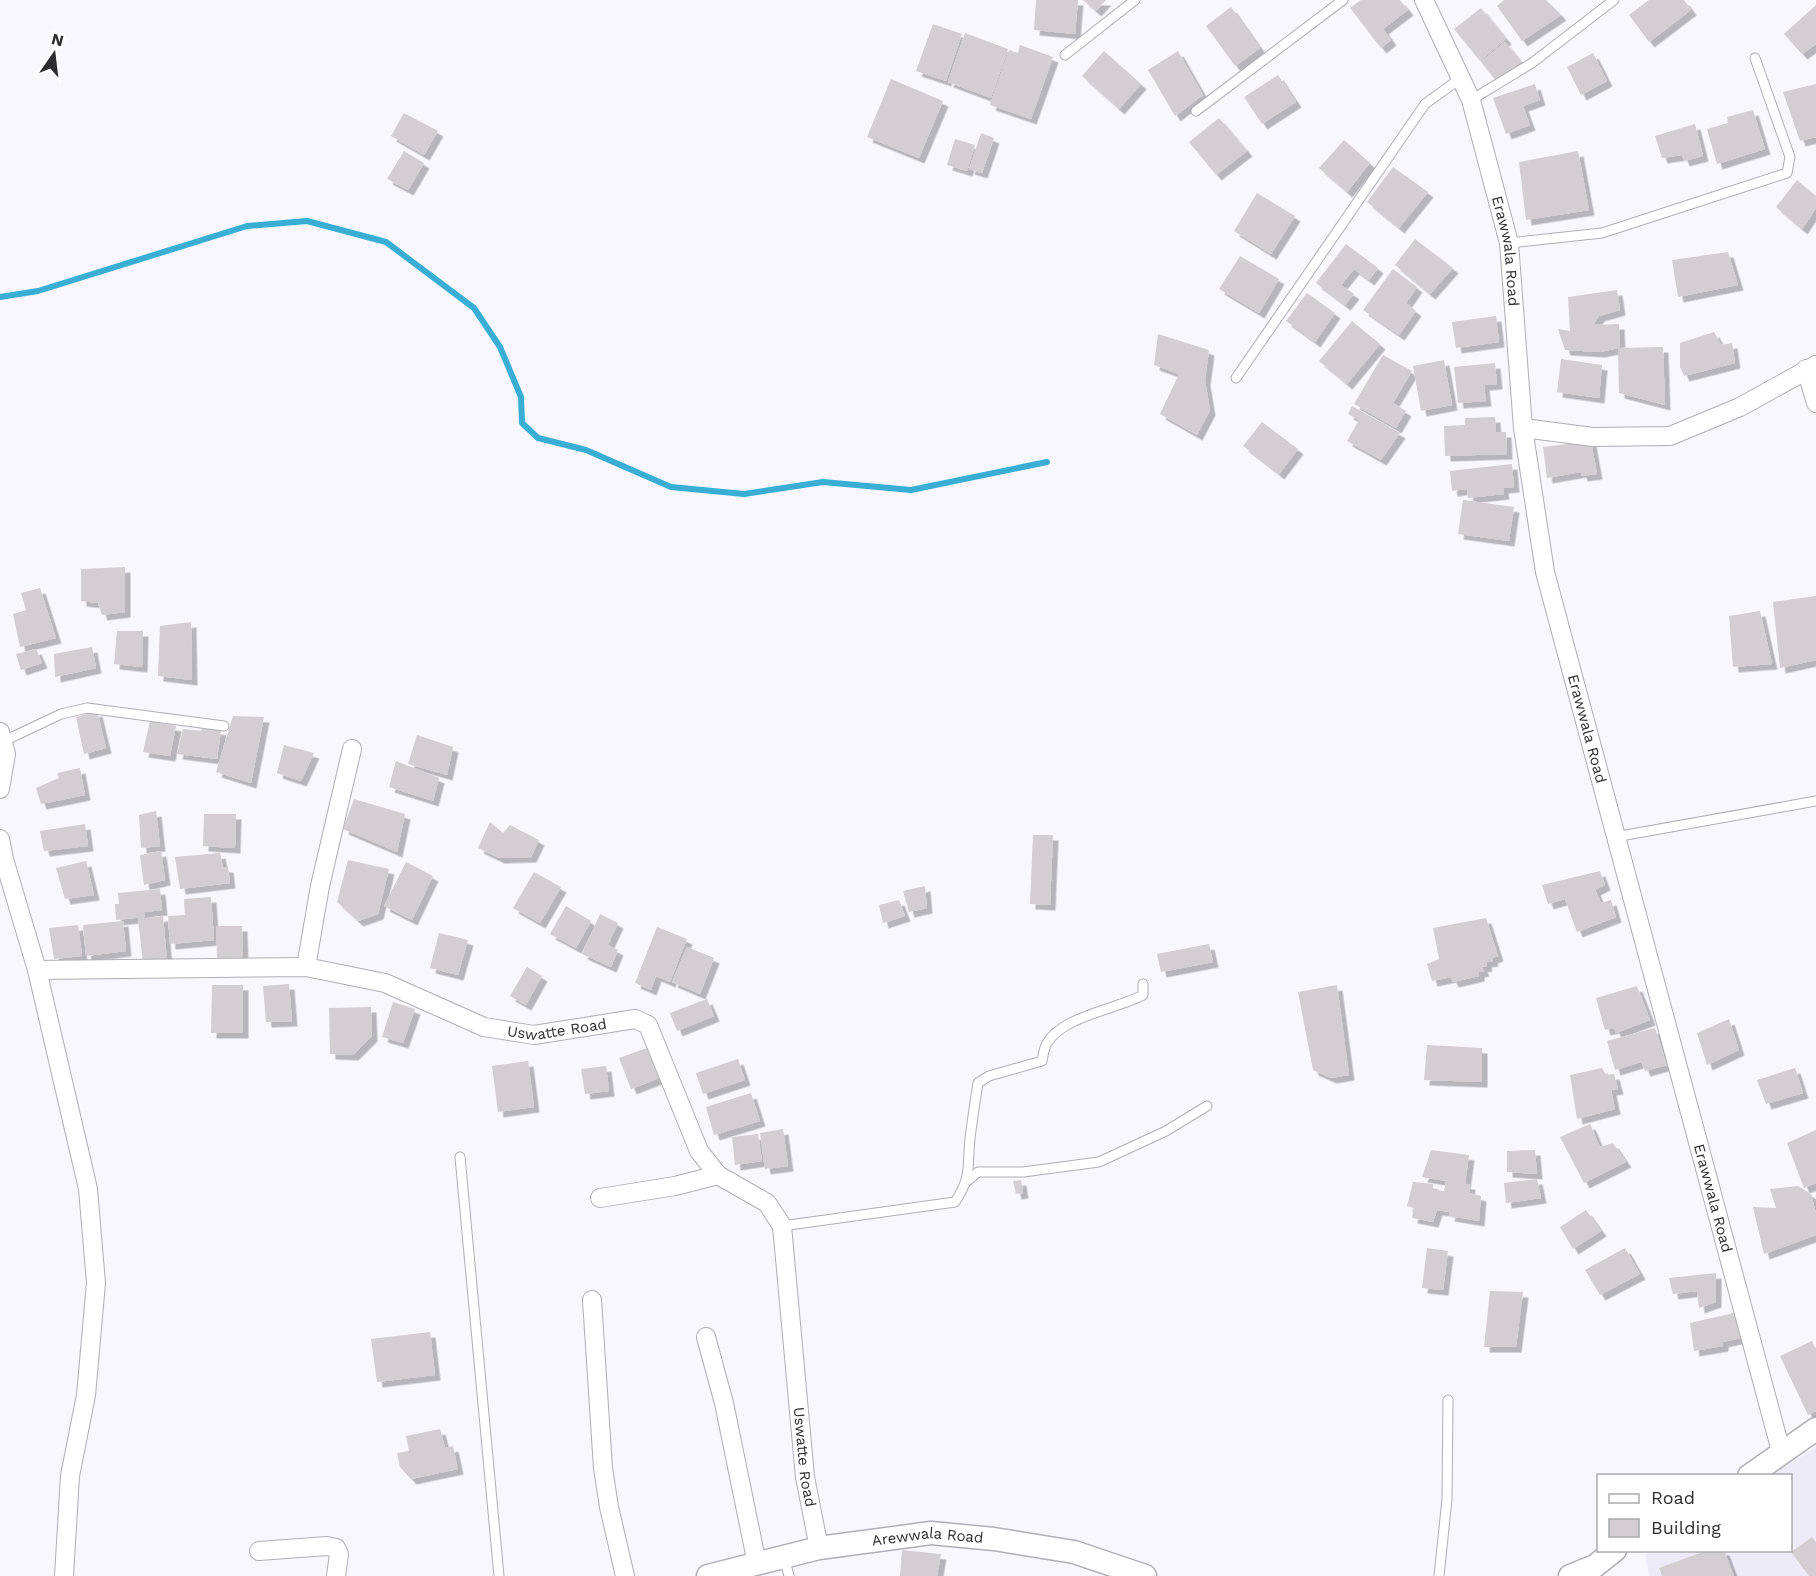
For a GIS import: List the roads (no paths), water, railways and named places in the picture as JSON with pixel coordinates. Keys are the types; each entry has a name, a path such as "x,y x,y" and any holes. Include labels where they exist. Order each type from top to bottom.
{"street":[{"name":"Erawwala Road","path":"1424,0 1471,100 1509,243 1523,428 1545,572 1782,1455"},
{"path":"1523,428 1593,438 1670,436 1740,407 1811,367 1816,404"},
{"path":"0,789 6,754 1,737"},
{"path":"306,967 320,886 352,749"},
{"path":"0,838 4,859 37,969 88,1189 96,1283 86,1395 70,1476 64,1576"},
{"name":"Uswatte Road","path":"37,969 306,967 385,983 484,1027 534,1035 635,1019 648,1025 699,1151 718,1175 767,1203 782,1226 805,1477 819,1548"},
{"path":"600,1198 675,1186 718,1175"},
{"path":"592,1300 603,1468 625,1576"},
{"path":"706,1337 724,1403 757,1564"},
{"path":"1752,1474 1816,1429"},
{"name":"Arewwala Road","path":"708,1576 757,1564 786,1566 819,1548 931,1533 994,1539 1074,1552 1145,1576"},
{"path":"259,1551 327,1546 336,1548 339,1554 336,1576"},
{"path":"1570,1576 1596,1571 1614,1552"}],"lane":[{"path":"1065,55 1135,0"},
{"path":"1196,111 1343,0"},
{"path":"1471,100 1532,63 1614,0"},
{"path":"1509,243 1602,232 1787,173 1790,157 1755,58"},
{"path":"1236,378 1425,104 1461,78"},
{"path":"1,737 61,714 87,708 224,726"},
{"path":"1615,837 1816,801"},
{"path":"782,1226 955,1202 966,1182 970,1163 969,1142 978,1083 989,1076 1042,1061 1047,1043 1076,1019 1125,1005 1143,995 1143,984"},
{"path":"966,1182 978,1172 1023,1173 1099,1162 1166,1131 1207,1106"},
{"path":"460,1157 499,1576"},
{"path":"1439,1576 1447,1499 1449,1400"}],"waterway":[{"path":"0,297 38,291 247,226 307,221 386,242 474,308 500,347 521,397 522,423 538,438 586,450 671,487 744,494 823,482 911,490 1047,462"}]}
